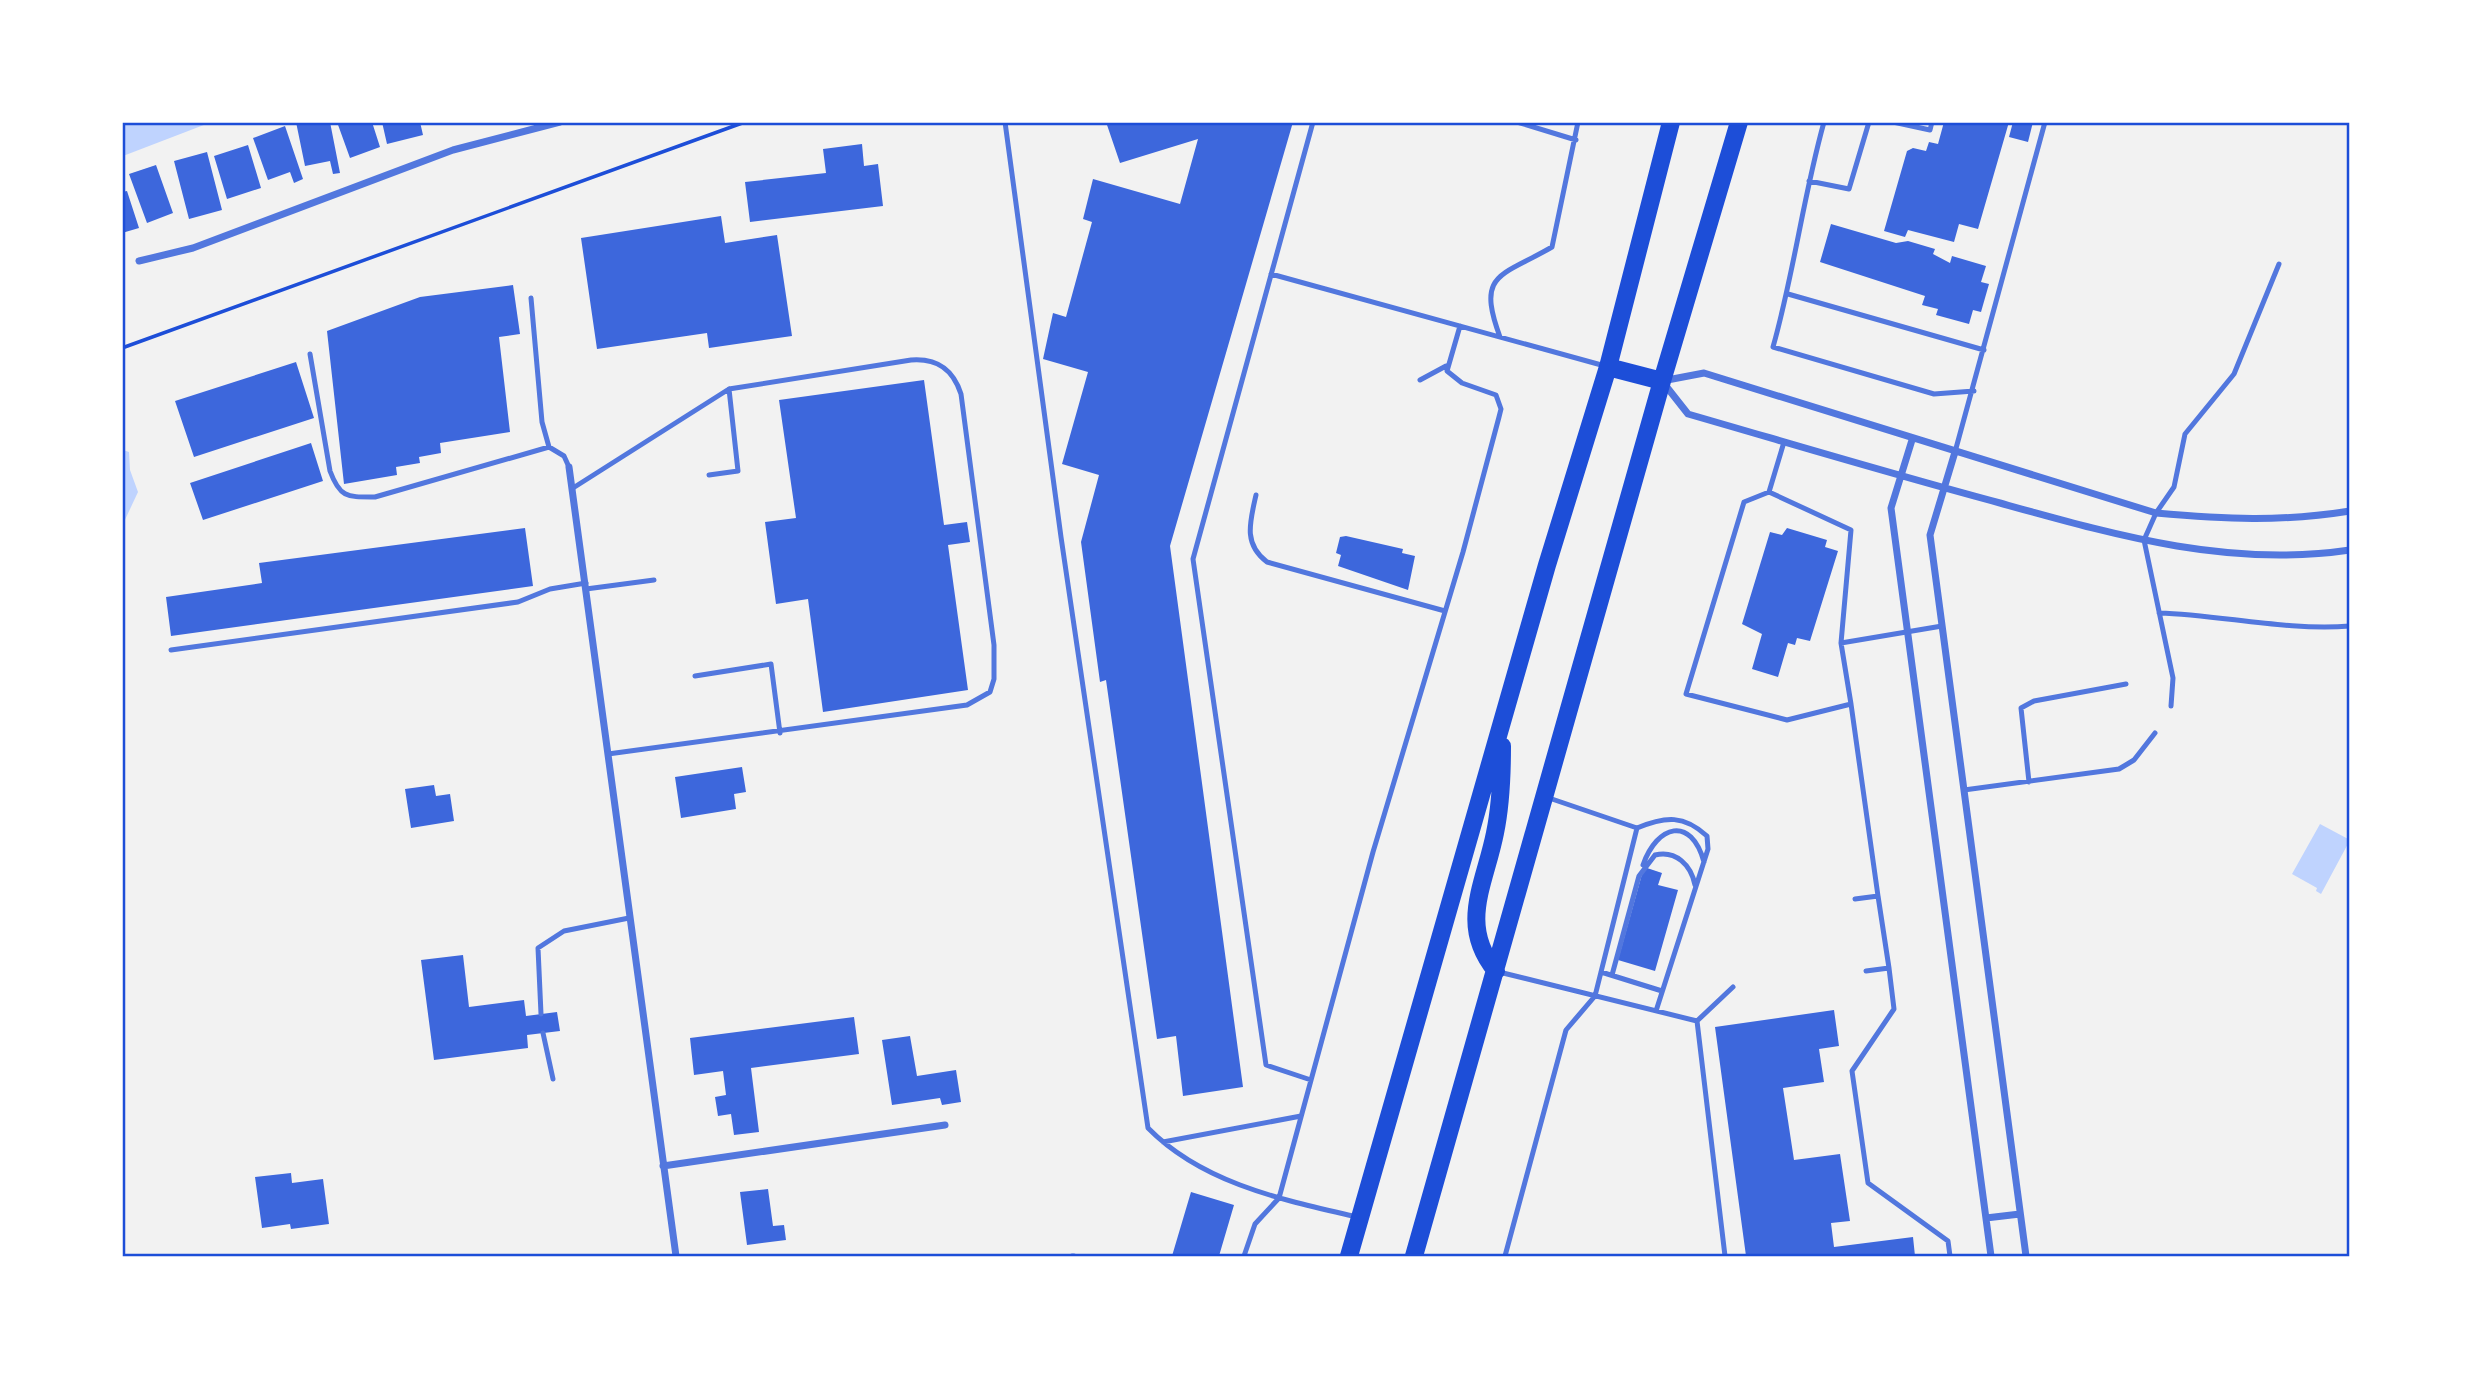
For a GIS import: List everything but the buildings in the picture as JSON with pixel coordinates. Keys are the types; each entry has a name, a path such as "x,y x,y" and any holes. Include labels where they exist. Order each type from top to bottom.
{"main road":[{"path":"1349,1256 1502,722 1608,367 1671,122"},
{"path":"1414,1256 1662,381 1739,122"},
{"path":"1608,367 1662,381"},
{"path":"1496,971 1477,941 1475,917 1498,818 1502,722"}],"street":[{"path":"139,261 193,248 453,149 545,129 559,122"},
{"path":"2350,511 2311,517 2232,520 2156,513 1912,440 1704,373 1662,381 1688,414 1941,488 2144,540 2215,554 2266,557 2350,550"},
{"path":"1912,440 1891,508 1991,1256"},
{"path":"1955,452 1941,488 1930,535 2026,1256"},
{"path":"569,467 676,1256"},
{"path":"663,1166 945,1125"},
{"path":"1986,1218 2020,1214"}],"lane":[{"path":"1005,122 1061,537 1149,1128 1163,1142 1201,1168 1279,1198 1360,1218"},
{"path":"1311,1080 1266,1065 1193,559 1313,122"},
{"path":"1517,122 1576,140"},
{"path":"1500,337 1489,309 1490,292 1494,281 1552,247 1578,122"},
{"path":"1824,122 1788,294 1773,348 1934,394 1974,391"},
{"path":"1810,181 1849,189 1869,122"},
{"path":"1892,122 1930,130 1932,122"},
{"path":"1955,452 1974,391 2045,122"},
{"path":"2171,706 2174,678 2144,540 2156,513 2174,487 2185,434 2234,374 2279,264"},
{"path":"1271,274 1608,367"},
{"path":"1788,294 1984,350"},
{"path":"531,298 542,422 549,447 564,456 569,467"},
{"path":"1244,1256 1255,1223 1279,1198 1373,852 1446,611 1501,409 1490,391 1462,383 1449,375 1446,366 1460,326"},
{"path":"310,354 330,471 337,489 351,497 375,497 549,447"},
{"path":"573,488 729,389 921,360 937,363 949,370 961,394 994,645 990,692 967,705 780,733 608,754"},
{"path":"1420,380 1446,366"},
{"path":"709,475 738,471 729,389"},
{"path":"1769,492 1784,442"},
{"path":"1851,704 1787,720 1686,694 1744,502 1769,492 1851,530 1841,643 1851,704 1894,1009 1852,1070 1868,1183 1948,1241 1951,1256"},
{"path":"1256,495 1249,526 1250,540 1256,554 1267,562 1446,611"},
{"path":"171,650 519,603 550,589 654,580"},
{"path":"2159,613 2202,614 2287,626 2350,626"},
{"path":"1841,643 1942,626"},
{"path":"695,676 771,664 780,733"},
{"path":"2029,782 2021,708 2034,701 2126,684"},
{"path":"1964,790 2119,769 2134,760 2155,733"},
{"path":"1546,797 1637,828 1667,820 1692,823 1707,836 1708,849 1656,1010"},
{"path":"1505,1256 1566,1030 1595,996 1637,828"},
{"path":"1612,975 1639,876 1655,842 1663,833 1676,830 1686,832 1695,839 1704,862"},
{"path":"1639,876 1655,855 1674,855 1689,870 1695,888"},
{"path":"1856,899 1878,896"},
{"path":"541,1014 538,948 564,931 629,918"},
{"path":"1866,971 1889,968"},
{"path":"1496,971 1697,1021"},
{"path":"1601,972 1662,991"},
{"path":"1697,1021 1733,987"},
{"path":"1697,1021 1725,1256"},
{"path":"543,1033 553,1079"},
{"path":"1163,1142 1301,1116"}],"path":[{"path":"122,348 745,122"}],"water":[{"path":"123,122 209,122 209,123 123,156"},
{"path":"123,450 129,452 130,470 138,492 123,524"},
{"path":"2320,824 2350,840 2321,894 2316,891 2317,888 2292,874"}]}
